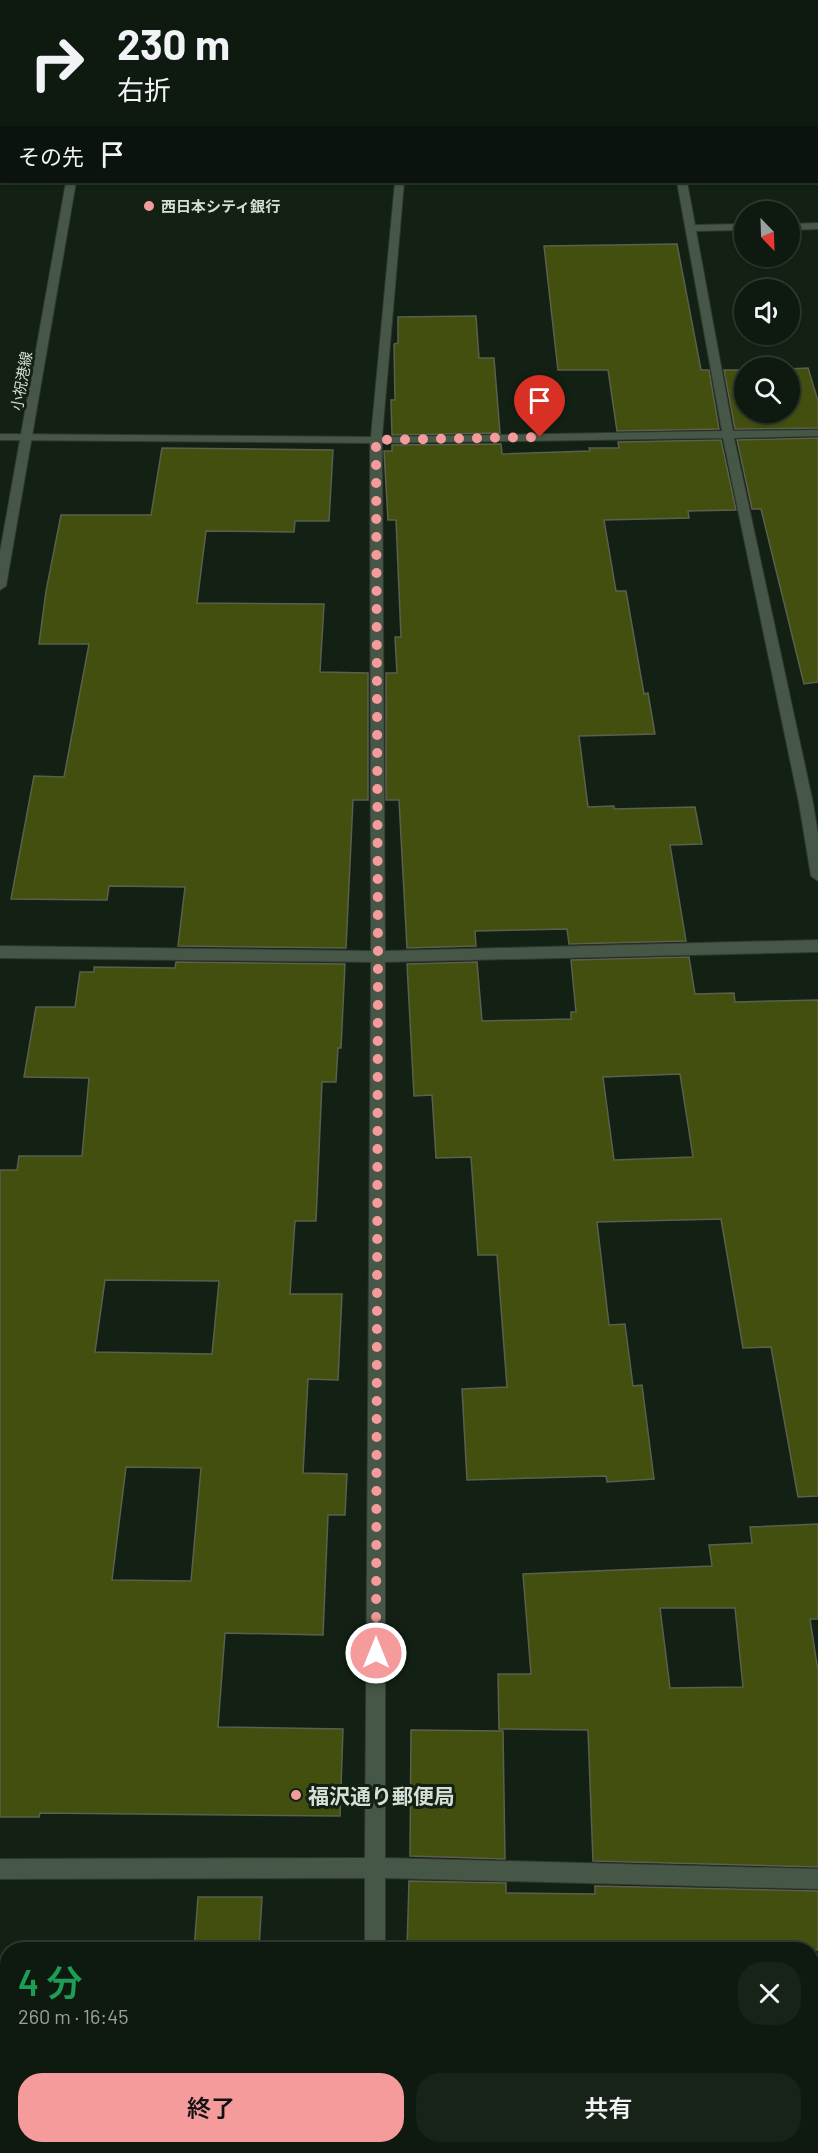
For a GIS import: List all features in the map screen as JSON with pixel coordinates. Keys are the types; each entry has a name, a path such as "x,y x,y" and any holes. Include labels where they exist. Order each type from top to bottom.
{"street":[{"name":"小祝港線","path":"0,586 71,183"},
{"path":"375,1942 378,957 376,440 399,183"},
{"path":"682,183 728,434 812,803 818,876"},
{"path":"800,227 818,226"},
{"path":"691,228 734,227"},
{"path":"0,437 376,440 818,433"},
{"path":"0,952 378,957 818,946"},
{"path":"0,1869 375,1868 818,1879"}],"building":[{"path":"677,244 701,370 709,370 719,429 617,431 608,370 558,370 544,246"},
{"path":"476,316 479,358 494,358 500,433 392,435 391,400 395,400 394,344 398,343 398,317"},
{"path":"800,368 808,368 818,401 818,428 735,429 724,370 734,370 734,423 800,423"},
{"path":"818,438 818,682 804,684 761,509 752,509 737,440"},
{"path":"721,440 736,510 688,511 689,518 604,520 616,591 626,591 644,694 648,693 655,734 579,736 588,807 614,806 614,809 695,807 702,844 670,845 686,941 569,944 567,929 475,931 476,946 407,948 399,800 386,800 386,673 397,673 395,637 401,637 396,520 388,520 384,451 392,451 392,445 501,444 502,454 619,448 618,442"},
{"path":"162,448 333,450 329,521 295,521 294,532 206,531 197,603 324,604 320,672 368,673 368,800 353,800 346,948 178,946 185,887 109,886 107,900 11,899 34,776 64,777 89,644 39,644 46,591 61,515 151,515"},
{"path":"689,957 695,994 734,993 735,1002 818,1000 818,1496 798,1497 771,1347 743,1348 721,1219 597,1222 609,1325 625,1324 633,1386 642,1385 654,1479 607,1482 606,1476 467,1480 462,1389 507,1387 497,1255 478,1255 471,1157 436,1158 432,1095 414,1096 407,964 477,962 482,1021 571,1019 571,1012 576,1012 571,960","holes":["680,1074 693,1157 614,1160 603,1077"]},
{"path":"176,962 345,964 341,1048 338,1048 336,1082 322,1082 316,1221 295,1221 290,1294 342,1294 338,1380 308,1379 303,1473 347,1474 345,1515 328,1515 323,1635 225,1633 218,1727 343,1729 340,1816 40,1813 39,1817 0,1817 0,1170 17,1170 19,1156 82,1156 89,1078 24,1077 36,1007 75,1007 80,972 94,972 94,967 175,968","holes":["105,1280 219,1281 212,1354 95,1352","126,1467 201,1468 191,1581 112,1580"]},
{"path":"818,1524 818,1619 810,1619 818,1671 818,1867 593,1861 588,1730 499,1729 498,1674 531,1674 523,1574 712,1566 709,1545 752,1543 750,1527","holes":["660,1608 735,1608 743,1687 670,1688"]},
{"path":"411,1730 503,1731 505,1859 410,1856"},
{"path":"409,1881 506,1883 506,1893 595,1894 595,1886 818,1891 818,1942 407,1942"},
{"path":"198,1897 262,1897 259,1942 195,1942"}],"place":[{"name":"西日本シティ銀行","path":"149,206"},
{"name":"福沢通り郵便局","path":"296,1795"}],"route":[{"path":"376,1653 378,957 376,440 540,437"}]}
